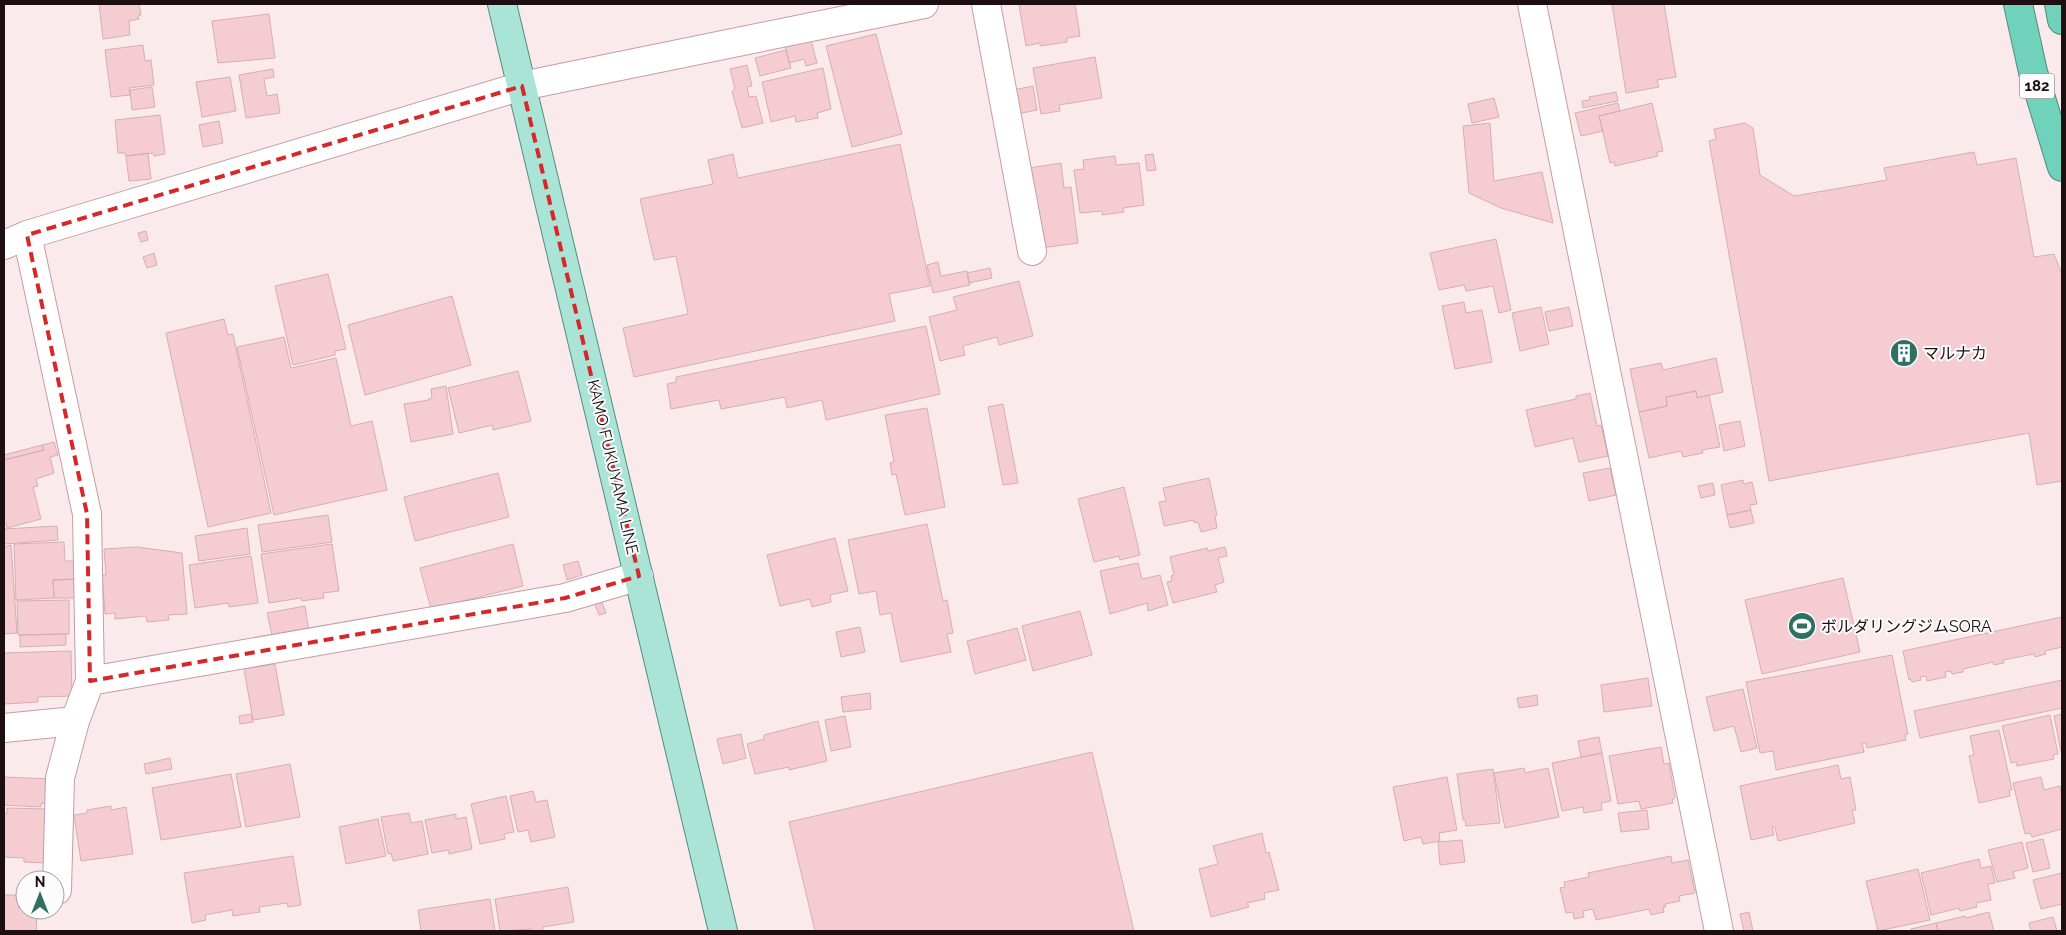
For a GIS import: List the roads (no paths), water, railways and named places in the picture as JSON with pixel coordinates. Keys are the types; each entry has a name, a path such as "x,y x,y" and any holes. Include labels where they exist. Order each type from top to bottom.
{"highway":[{"name":"182","path":"2018,4 2033,72 2062,167"},
{"path":"2059,4 2062,20"}],"main road":[{"name":"KAMO FUKUYAMA LINE","path":"502,4 723,931"}],"street":[{"path":"58,870 60,778 75,722 90,681 87,514 15,240 522,86 924,4"},
{"path":"986,4 1032,251"},
{"path":"1532,4 1719,931"},
{"path":"90,681 565,598 639,576"},
{"path":"4,728 75,722"}],"place":[{"name":"マルナカ","path":"1904,353"},
{"name":"ボルダリングジムSORA","path":"1802,626"}]}
